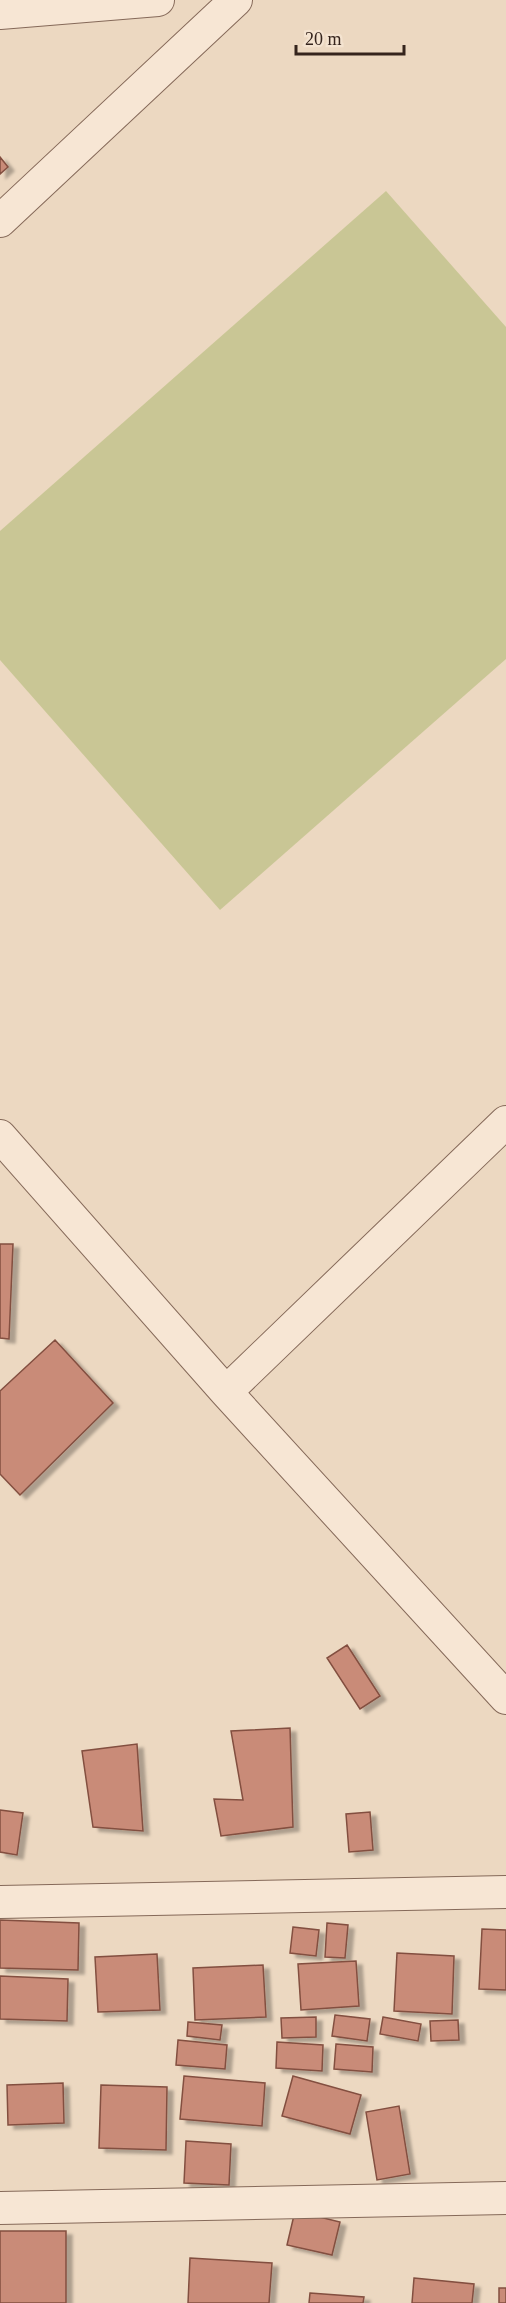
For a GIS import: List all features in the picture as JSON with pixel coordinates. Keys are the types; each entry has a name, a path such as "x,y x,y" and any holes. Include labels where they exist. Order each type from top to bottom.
{"street":[{"path":"0,13 158,0"},
{"path":"0,221 236,0"},
{"path":"226,1392 506,1122"},
{"path":"0,1136 226,1392 506,1698"},
{"path":"0,1902 506,1892"},
{"path":"0,2208 506,2198"}],"shaded area":[{"path":"386,191 506,327 506,659 220,910 0,660 0,531"}],"building":[{"path":"0,157 8,167 0,174"},
{"path":"0,1244 13,1244 9,1339 0,1338"},
{"path":"55,1340 113,1403 20,1495 0,1474 0,1391"},
{"path":"347,1645 380,1696 360,1709 327,1658"},
{"path":"290,1728 293,1827 221,1836 214,1799 243,1800 231,1731"},
{"path":"137,1744 143,1831 93,1827 82,1751"},
{"path":"0,1810 23,1813 17,1855 0,1852"},
{"path":"370,1812 373,1850 349,1852 346,1814"},
{"path":"0,1920 79,1923 78,1970 0,1968"},
{"path":"327,1923 348,1925 345,1958 325,1957"},
{"path":"293,1927 319,1930 316,1956 290,1953"},
{"path":"482,1929 506,1930 506,1990 479,1989"},
{"path":"397,1953 454,1956 452,2014 394,2011"},
{"path":"157,1954 160,2010 98,2012 95,1957"},
{"path":"356,1961 359,2006 301,2010 298,1964"},
{"path":"263,1965 266,2017 195,2020 193,1968"},
{"path":"0,1976 68,1979 67,2021 0,2019"},
{"path":"335,2015 370,2019 367,2041 332,2036"},
{"path":"316,2017 316,2037 282,2038 281,2018"},
{"path":"383,2017 421,2024 418,2041 380,2034"},
{"path":"458,2020 459,2040 431,2041 430,2021"},
{"path":"188,2022 222,2025 220,2040 187,2036"},
{"path":"178,2040 227,2045 225,2069 176,2065"},
{"path":"277,2042 323,2045 322,2071 276,2068"},
{"path":"336,2044 373,2047 372,2072 334,2069"},
{"path":"184,2076 265,2083 262,2126 180,2119"},
{"path":"293,2076 361,2095 350,2134 282,2116"},
{"path":"63,2083 64,2123 8,2125 7,2085"},
{"path":"101,2085 167,2087 166,2150 99,2148"},
{"path":"399,2106 410,2174 377,2180 366,2112"},
{"path":"186,2141 231,2144 229,2185 184,2183"},
{"path":"295,2211 340,2222 332,2255 287,2245"},
{"path":"0,2231 66,2231 66,2303 0,2303"},
{"path":"190,2258 272,2263 269,2303 188,2303"},
{"path":"414,2278 474,2284 472,2303 412,2303"},
{"path":"499,2288 506,2288 506,2303 499,2303"},
{"path":"310,2293 364,2297 363,2303 309,2303"}]}
